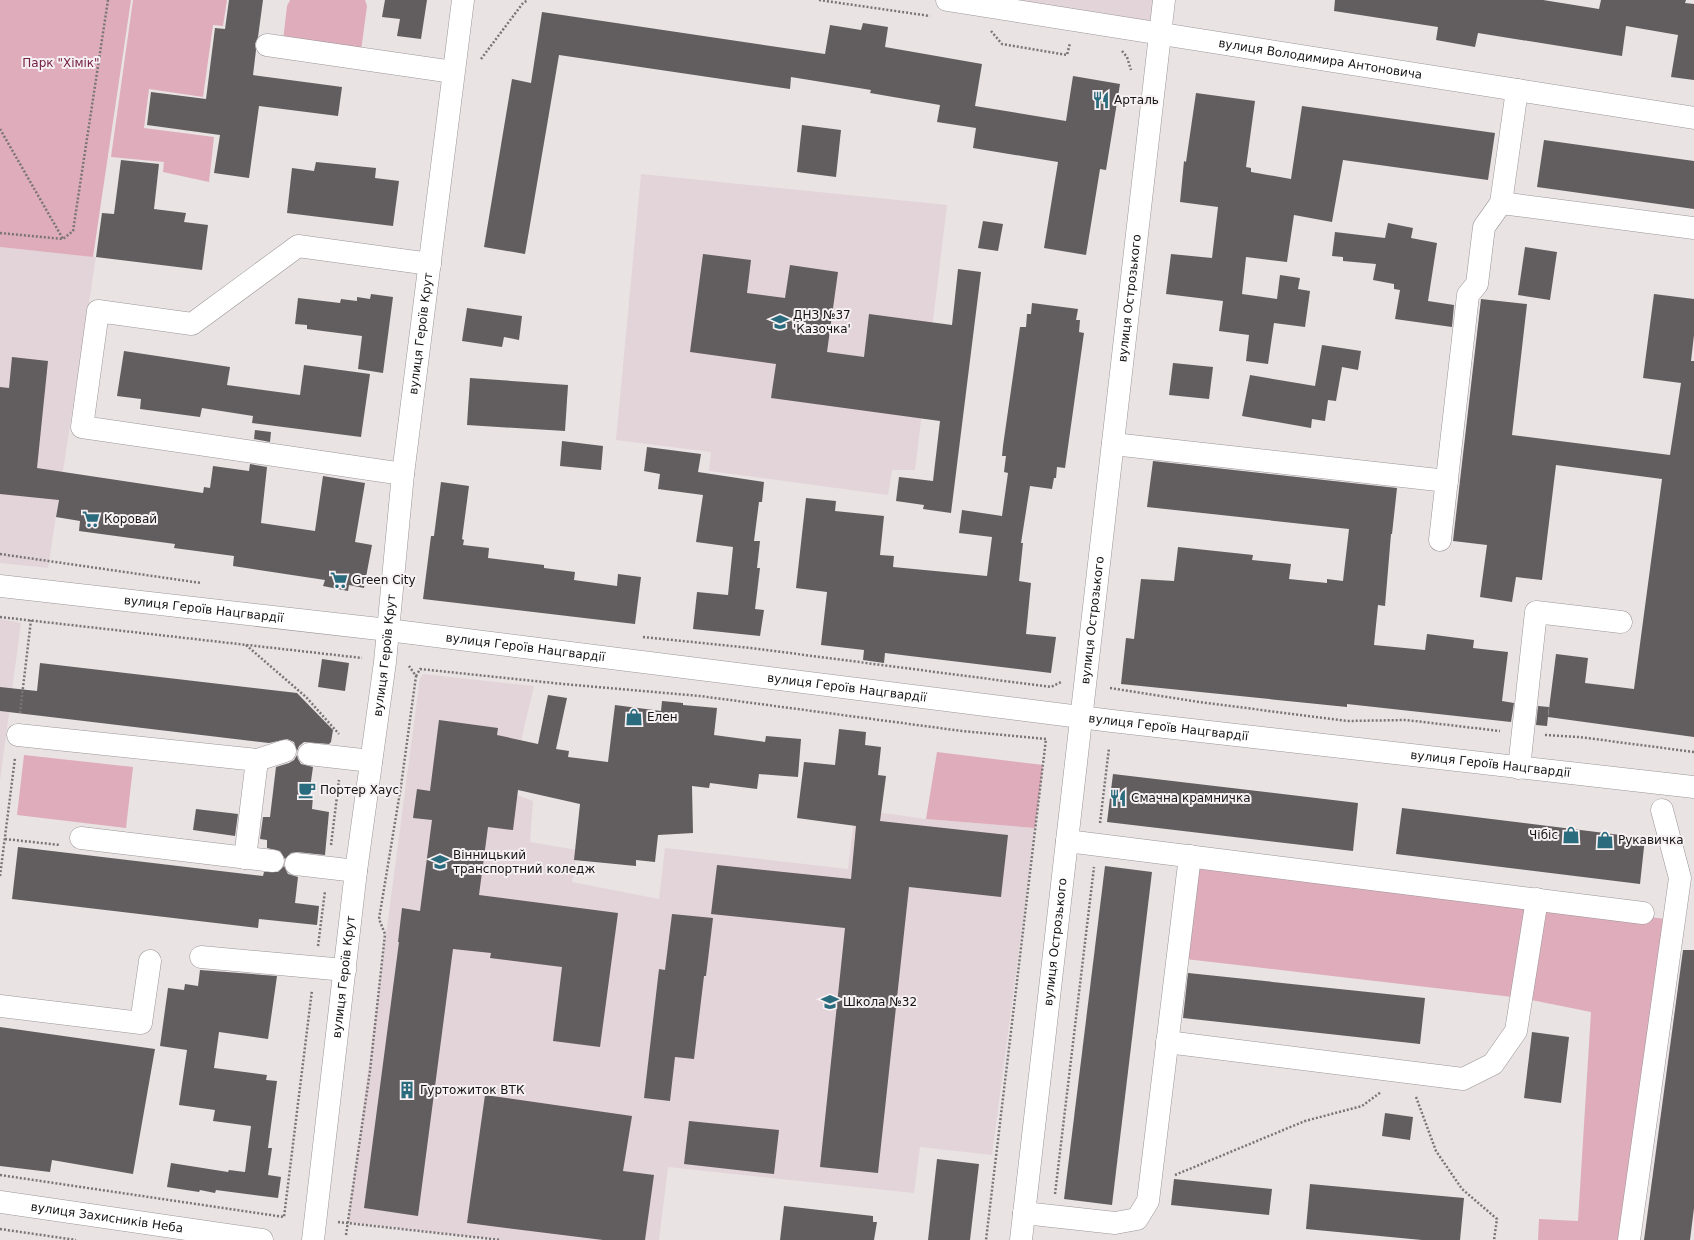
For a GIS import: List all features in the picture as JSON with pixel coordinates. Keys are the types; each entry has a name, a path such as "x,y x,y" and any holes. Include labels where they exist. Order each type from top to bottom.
{"street":[{"name":"вулиця Героїв Крут","path":"313,1240 356,871 388,630 403,474 463,0"},
{"name":"вулиця Володимира Антоновича","path":"947,0 1694,118"},
{"name":"вулиця Острозького","path":"1021,1240 1164,0"},
{"path":"267,45 453,72"},
{"path":"1440,540 1468,295 1477,284 1484,227 1501,203 1517,90"},
{"path":"1501,203 1694,228"},
{"path":"403,474 82,427 98,311 192,324 298,246 430,264"},
{"path":"1113,444 1447,481"},
{"name":"вулиця Героїв Нацгвардії","path":"0,586 388,630 1081,717 1694,787"},
{"path":"1519,768 1536,612 1621,622"},
{"path":"18,735 256,760 285,751"},
{"path":"309,754 371,761"},
{"path":"245,858 256,760"},
{"path":"1629,1240 1680,878 1662,810"},
{"path":"81,838 273,861"},
{"path":"1067,841 1643,913"},
{"path":"1024,1213 1115,1223 1137,1219 1148,1201 1190,856"},
{"path":"296,864 356,871"},
{"path":"1167,1042 1463,1079 1493,1064 1516,1031 1537,899"},
{"path":"201,957 345,970"},
{"path":"0,1006 141,1022 150,961"},
{"name":"вулиця Захисників Неба","path":"0,1202 262,1240"}],"path":[{"path":"64,239 73,230 108,0"},
{"path":"481,59 523,3 528,0"},
{"path":"819,0 931,17"},
{"path":"990,29 1002,44 1067,55 1070,38"},
{"path":"1120,48 1127,57 1131,70 1130,78"},
{"path":"0,129 64,239"},
{"path":"0,233 64,239"},
{"path":"0,554 30,557 203,584"},
{"path":"0,617 352,657"},
{"path":"245,645 306,697 340,735"},
{"path":"410,666 416,676"},
{"path":"346,1235 370,1070 385,934 379,919 401,786 416,676 420,669 563,684 700,696 962,732 1046,739 986,1240"},
{"path":"1051,687 1062,682"},
{"path":"1110,688 1199,702 1347,721 1406,720 1522,734 1579,737 1694,752"},
{"path":"1052,1216 1109,748"},
{"path":"0,1175 284,1217 342,757"},
{"path":"5,839 80,848 81,838"},
{"path":"1149,1186 1305,1121 1362,1106 1408,1072 1436,1151 1462,1189 1497,1219 1494,1240"},
{"path":"348,1222 501,1240"},
{"path":"0,1229 76,1240"}],"shaded area":[{"path":"977,0 1162,0 1159,32"},
{"name":"ДНЗ №37 'Казочка'","path":"641,174 947,205 915,470 892,470 888,495 709,471 711,452 616,440"},
{"path":"0,247 96,257 48,568 0,563"},
{"path":"0,619 21,623 0,781"},
{"path":"423,674 534,686 509,792 533,801 530,842 577,850 572,882 659,899 665,848 848,869 855,809 926,819 1035,828 992,1155 920,1147 914,1193 668,1167 659,1240 501,1240 348,1222 420,678"}],"green space":[{"name":"Парк \"Хімік\"","path":"0,0 131,0 93,257 0,247"},
{"path":"133,0 227,0 223,26 213,25 203,97 149,89 144,128 214,137 209,182 163,172 164,162 111,157"},
{"path":"290,0 365,0 367,6 361,51 283,41 287,6"},
{"path":"937,752 1043,765 1035,828 926,819"},
{"path":"24,755 133,767 126,828 17,815"},
{"path":"1189,862 1674,920 1629,1240 1538,1240 1539,1219 1578,1221 1591,1012 1521,998 1177,958"}],"building":[{"path":"229,0 263,0 258,37 255,44 256,50 253,75 342,87 338,116 259,106 249,178 214,173 220,135 147,125 151,92 206,99 215,28 225,29"},
{"path":"385,0 427,0 421,39 397,36 400,19 382,17"},
{"path":"1335,0 1543,0 1599,9 1601,0 1686,0 1685,3 1694,4 1694,80 1671,77 1678,35 1626,26 1622,56 1478,33 1475,47 1436,40 1438,27 1334,11"},
{"path":"542,12 825,54 830,25 861,30 863,23 888,27 885,47 982,64 975,106 1066,121 1073,76 1120,84 1106,170 1100,169 1086,255 1044,248 1058,162 973,148 976,128 937,122 940,105 870,93 871,90 791,77 790,89 559,55 525,254 484,247 512,79 531,83"},
{"path":"1196,93 1255,101 1246,167 1251,168 1251,172 1291,179 1302,106 1495,133 1488,180 1343,160 1332,222 1294,215 1287,262 1246,257 1242,294 1277,299 1280,275 1300,278 1298,289 1310,291 1305,327 1274,323 1268,364 1246,361 1249,335 1219,331 1223,301 1166,294 1171,254 1212,258 1218,207 1180,202 1184,161 1186,162"},
{"path":"802,125 841,130 836,177 797,172"},
{"path":"1544,140 1694,161 1694,209 1537,187"},
{"path":"121,160 159,164 154,209 186,213 184,222 208,225 202,270 96,257 102,213 114,214"},
{"path":"316,162 376,168 375,178 399,181 393,226 287,213 292,168 314,171"},
{"path":"983,221 1003,224 998,251 978,248"},
{"path":"1388,223 1413,228 1411,238 1437,243 1428,301 1454,305 1452,327 1395,319 1400,290 1394,289 1394,284 1373,280 1376,264 1343,261 1343,257 1332,256 1335,232 1385,238"},
{"path":"1525,247 1557,252 1550,300 1518,295"},
{"path":"703,254 751,260 747,293 785,298 790,265 838,272 827,352 864,357 869,314 952,325 958,269 981,272 951,513 923,509 924,505 896,501 899,477 933,481 940,421 771,398 776,364 690,352"},
{"path":"371,294 393,297 383,373 358,369 362,336 307,329 307,325 295,324 298,298 340,303 341,299 357,301 357,297 370,299"},
{"path":"1654,294 1694,299 1694,335 1691,361 1694,361 1694,737 1548,717 1556,654 1588,658 1585,683 1634,689 1662,479 1556,465 1542,580 1516,577 1512,602 1480,597 1487,545 1453,541 1481,299 1527,304 1512,435 1670,455 1681,383 1643,378"},
{"path":"1032,303 1078,309 1076,320 1080,320 1079,332 1084,333 1065,468 1057,467 1056,478 1054,478 1052,489 1030,486 1021,543 1023,543 1019,581 1031,583 1026,634 1056,637 1051,673 885,653 884,663 863,660 864,650 821,645 827,592 796,588 806,498 836,501 835,511 884,516 880,555 894,556 893,567 987,576 992,537 959,533 962,510 1002,516 1008,473 1004,472 1006,456 1002,456 1003,446 1020,327 1026,327 1027,314 1031,314"},
{"path":"467,308 522,316 519,340 504,337 502,347 462,341"},
{"path":"1322,345 1361,351 1358,370 1342,367 1336,401 1328,400 1325,421 1312,419 1311,428 1242,416 1250,375 1315,386"},
{"path":"124,351 230,367 227,385 300,395 304,365 370,374 361,437 252,423 253,416 202,408 200,417 140,409 141,399 117,396"},
{"path":"12,357 48,361 37,468 203,493 204,487 210,488 213,466 249,471 250,464 267,467 261,523 315,531 323,476 365,483 355,542 372,545 364,588 349,585 348,591 323,586 325,580 233,566 234,556 174,548 175,544 79,531 80,521 56,517 59,500 0,494 0,387 9,388"},
{"path":"1173,363 1213,367 1209,399 1169,395"},
{"path":"470,378 568,385 565,431 467,425"},
{"path":"255,430 271,432 270,442 254,439"},
{"path":"562,441 603,446 601,470 560,466"},
{"path":"647,447 701,454 698,472 764,482 762,502 759,502 754,541 760,541 757,568 760,568 755,609 764,610 760,636 693,629 697,592 728,595 733,547 696,542 703,495 658,489 660,474 644,471"},
{"path":"1153,461 1397,488 1391,534 1385,606 1378,605 1374,645 1425,650 1427,634 1474,640 1473,648 1508,652 1502,701 1514,703 1511,722 1347,704 1347,707 1121,684 1126,638 1134,639 1141,579 1174,581 1178,547 1253,555 1252,560 1291,564 1289,579 1327,583 1327,579 1343,581 1349,529 1147,507"},
{"path":"441,482 469,486 462,539 464,540 463,545 489,548 488,558 544,565 544,568 575,572 574,580 617,586 618,574 641,577 635,624 423,599 431,536 434,536"},
{"path":"322,659 349,663 345,691 318,687"},
{"path":"40,663 297,693 333,730 331,742 329,744 304,742 299,746 297,751 294,742 287,739 269,743 0,711 0,687 37,691"},
{"path":"548,695 567,698 556,749 569,751 568,757 608,762 615,705 661,711 662,701 683,703 683,705 717,708 714,735 765,742 766,736 801,739 798,777 759,774 757,789 710,783 709,788 692,786 693,833 658,835 655,862 636,860 636,866 574,860 580,804 518,790 513,830 488,827 479,895 618,913 600,1047 553,1041 562,967 490,958 491,953 453,949 418,1216 364,1208 399,942 402,908 420,911 432,820 413,818 417,789 430,791 439,720 498,728 497,735 538,744"},
{"path":"1538,706 1549,707 1547,726 1536,725"},
{"path":"839,729 866,732 865,745 881,747 878,775 886,776 880,821 1008,835 1001,897 909,887 878,1173 820,1167 845,928 711,914 717,865 851,879 856,826 797,818 804,762 835,765"},
{"path":"297,755 301,764 313,767 309,795 313,796 312,809 329,812 325,855 297,852 291,853 285,859 280,851 267,848 267,840 260,839 263,817 270,817 276,767 289,763 294,760"},
{"path":"1113,774 1358,803 1353,851 1107,822"},
{"path":"1402,808 1645,838 1640,884 1396,854"},
{"path":"196,809 238,814 235,836 193,830"},
{"path":"18,847 263,876 264,872 278,872 284,866 288,874 298,877 295,903 319,906 317,925 259,919 258,928 12,899"},
{"path":"1105,866 1152,872 1112,1205 1064,1199"},
{"path":"672,914 713,918 694,1059 675,1057 670,1101 644,1098 659,969 665,970"},
{"path":"1683,950 1694,950 1694,1208 1690,1240 1644,1240"},
{"path":"200,970 277,976 268,1039 219,1032 214,1068 267,1075 266,1080 277,1081 268,1148 272,1148 268,1175 281,1177 278,1198 216,1190 215,1193 167,1187 171,1163 228,1172 229,1170 245,1172 251,1126 213,1121 215,1110 179,1105 187,1050 160,1046 168,988 184,990 185,984 198,986"},
{"path":"1188,973 1425,998 1420,1044 1183,1018"},
{"path":"0,1027 155,1049 133,1174 52,1160 50,1172 0,1166"},
{"path":"1532,1032 1569,1037 1561,1103 1524,1098"},
{"path":"485,1095 632,1116 623,1171 654,1175 645,1240 603,1240 467,1223"},
{"path":"1385,1113 1413,1117 1410,1140 1382,1136"},
{"path":"689,1121 779,1130 774,1174 684,1164"},
{"path":"937,1159 979,1164 970,1240 928,1240"},
{"path":"1174,1179 1272,1189 1269,1215 1171,1205"},
{"path":"1310,1184 1464,1198 1460,1240 1422,1240 1306,1229"},
{"path":"784,1206 873,1216 873,1222 877,1222 874,1240 780,1240"}],"place":[{"name":"Арталь","path":"1101,100"},
{"name":"ДНЗ №37 'Казочка'","path":"780,322"},
{"name":"Коровай","path":"91,519"},
{"name":"Green City","path":"339,580"},
{"name":"Елен","path":"634,717"},
{"name":"Портер Хаус","path":"307,790"},
{"name":"Смачна крамничка","path":"1118,798"},
{"name":"Чібіс","path":"1571,835"},
{"name":"Рукавичка","path":"1605,840"},
{"name":"Вінницький транспортний коледж","path":"440,862"},
{"name":"Школа №32","path":"830,1002"},
{"name":"Гуртожиток ВТК","path":"407,1090"}]}
